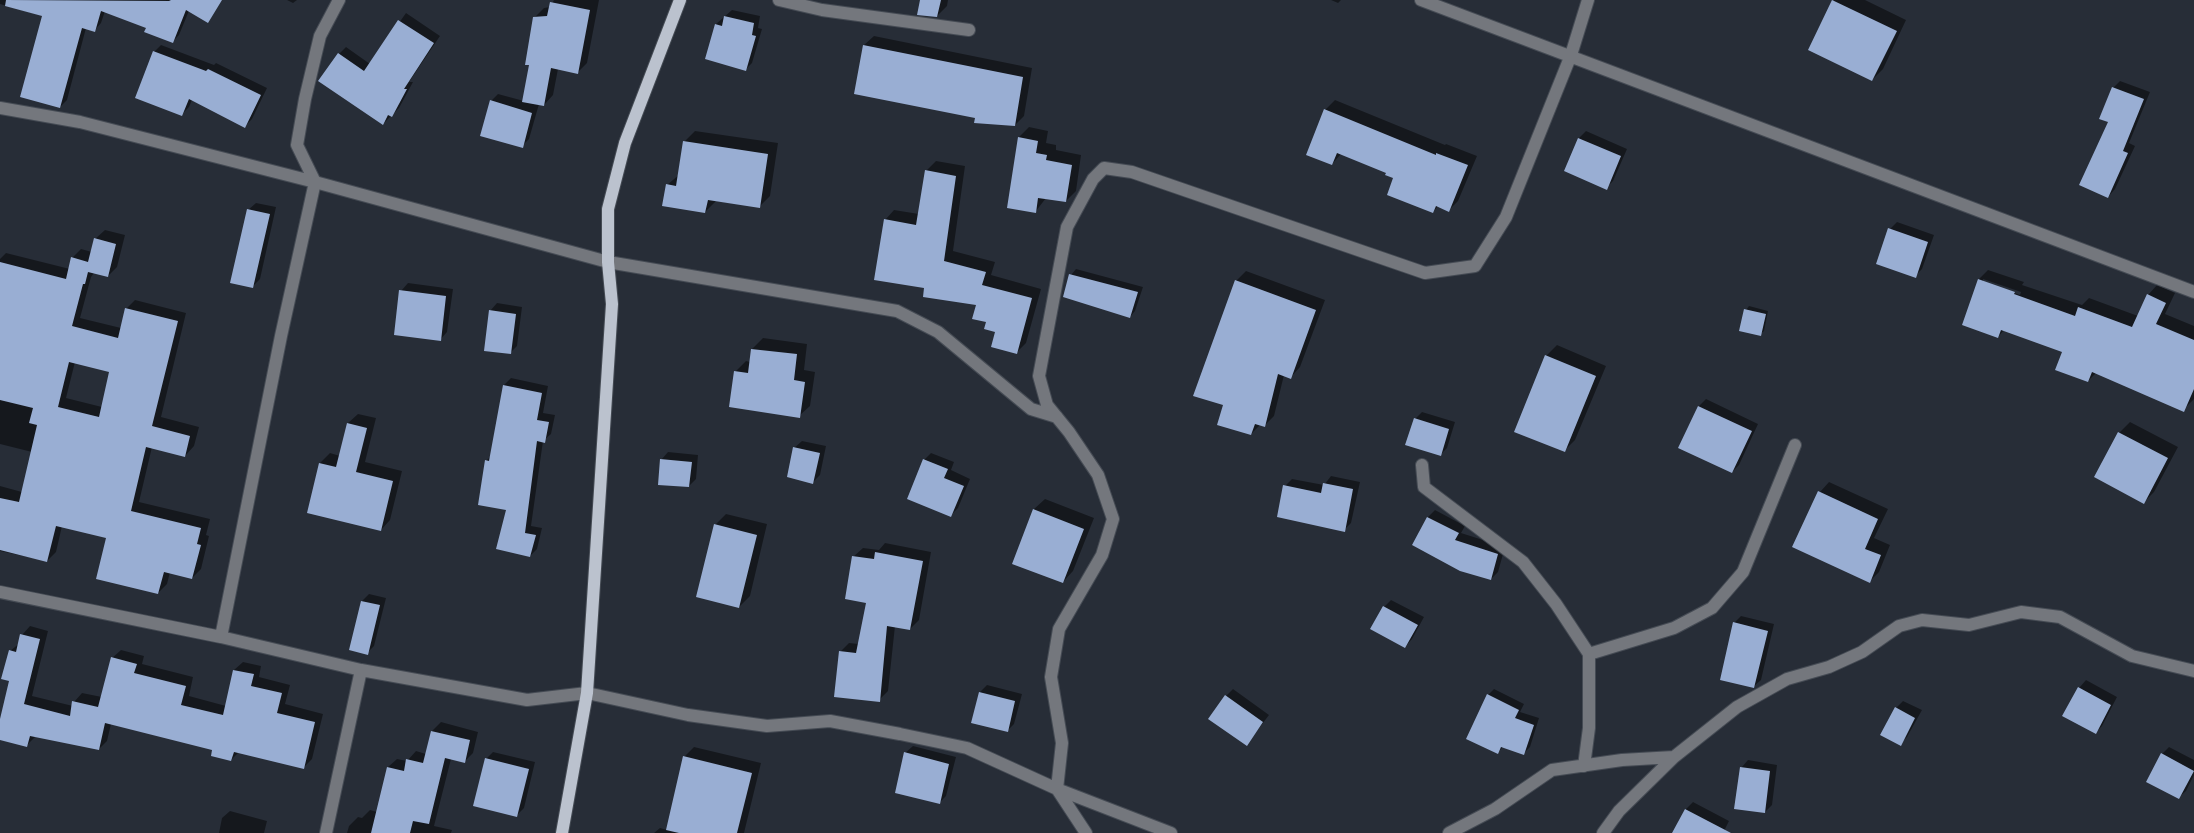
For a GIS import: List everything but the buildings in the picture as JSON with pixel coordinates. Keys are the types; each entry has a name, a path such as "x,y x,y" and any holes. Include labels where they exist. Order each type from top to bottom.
{"main road":[{"path":"562,833 587,693 612,304 608,262 608,209 625,143 680,0"}],"street":[{"path":"221,637 281,336 315,182 297,145 320,36 339,0"},
{"path":"779,0 822,10 969,30"},
{"path":"1421,0 2194,292"},
{"path":"1086,833 1058,789 1062,743 1051,677 1059,630 1102,555 1113,519 1098,475 1047,405 1039,376 1051,303 1067,227 1092,179 1104,168 1132,172 1425,273 1476,266 1506,217 1571,56 1588,0"},
{"path":"0,108 80,122 315,182 608,262 897,310 938,332 1031,409 1057,417"},
{"path":"1589,654 1674,628 1712,608 1743,572 1795,445"},
{"path":"1422,465 1424,487 1522,562 1556,604 1589,654 1589,728 1584,766"},
{"path":"0,592 221,637 361,670 527,700 587,693 688,715 767,726 830,722 900,734 966,748 1058,789 1171,833"},
{"path":"1603,833 1619,811 1674,757 1737,707 1787,679 1837,663 1862,652 1899,626 1922,620 1969,625 2021,612 2060,617 2132,656 2194,671"},
{"path":"326,833 361,670"},
{"path":"1449,833 1494,809 1552,770 1622,760 1674,757"}]}
